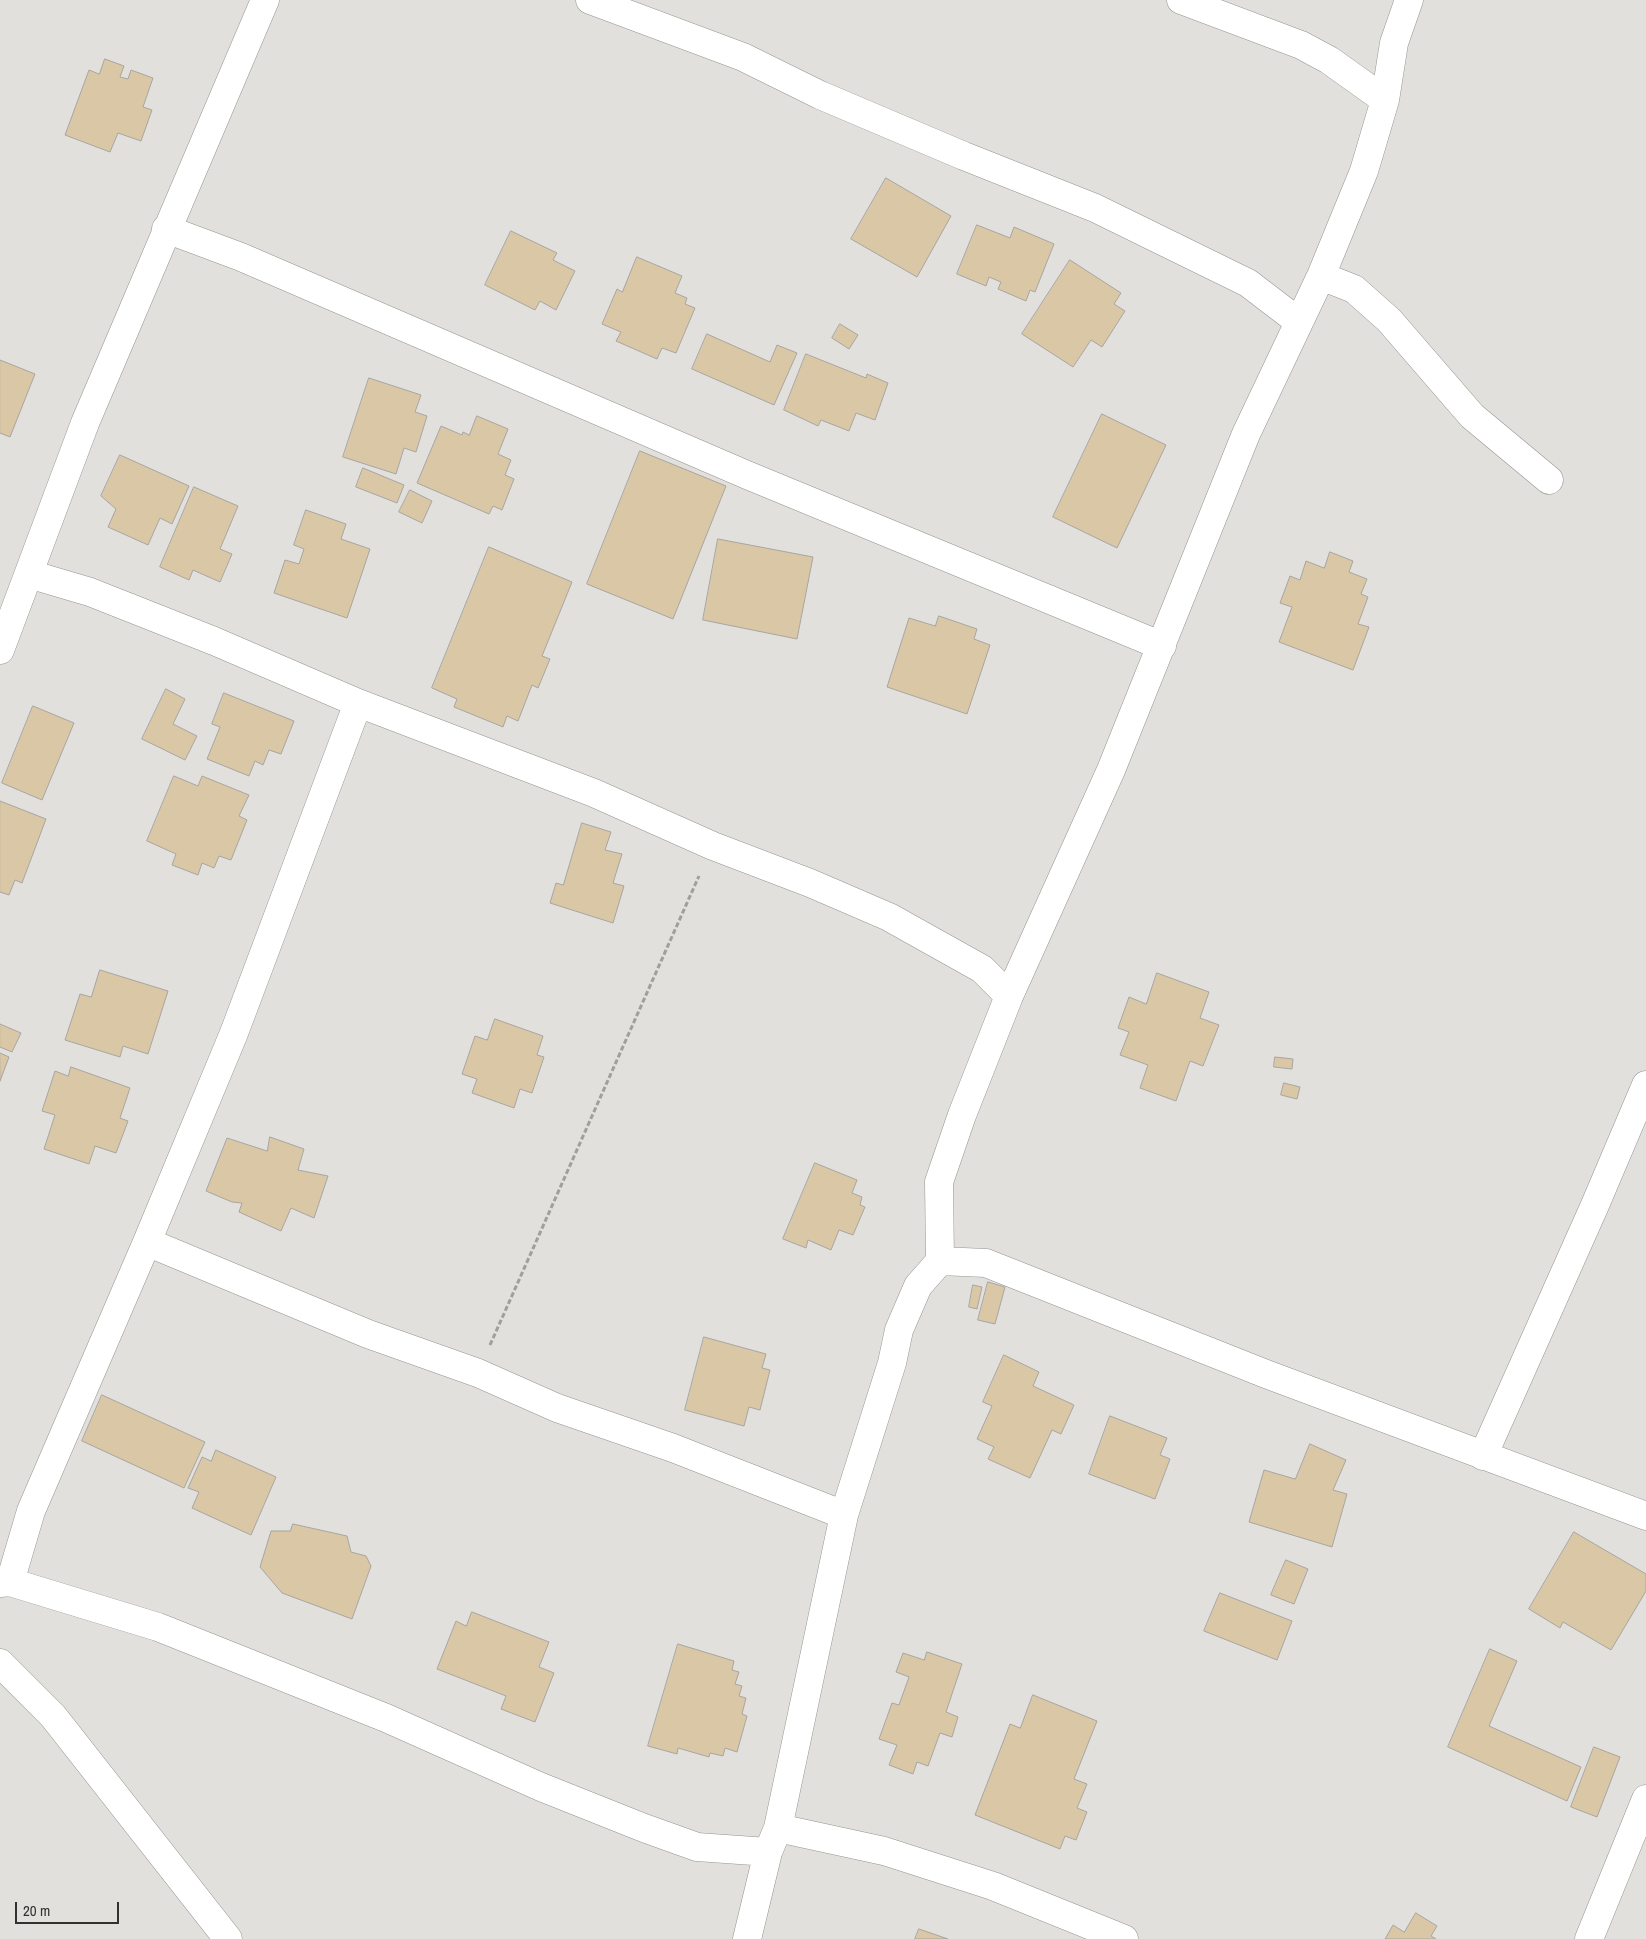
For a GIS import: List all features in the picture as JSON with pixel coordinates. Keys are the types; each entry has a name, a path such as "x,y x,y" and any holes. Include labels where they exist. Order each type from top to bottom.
{"street":[{"path":"0,650 85,424 265,0"},
{"path":"590,0 743,57 829,99 964,156 1095,208 1248,283 1274,300 1299,322"},
{"path":"1181,0 1301,45 1351,74 1385,100"},
{"path":"747,1939 773,1840 844,1515 892,1363 899,1330 918,1286 940,1261 939,1182 962,1115 1009,996 1111,770 1246,434 1320,276 1364,171 1385,100 1394,43 1409,0"},
{"path":"166,230 241,257 747,475 1162,646"},
{"path":"1320,276 1354,289 1389,320 1472,416 1548,480"},
{"path":"28,574 90,592 214,640 358,703 594,792 713,846 810,883 889,917 982,968 1009,996"},
{"path":"358,703 237,1024 147,1242 31,1510 5,1582 158,1626 386,1718 541,1787 697,1847 773,1840 884,1851 993,1886 1124,1939"},
{"path":"1483,1456 1595,1205 1646,1085"},
{"path":"147,1242 368,1334 478,1373 557,1408 673,1448 844,1515"},
{"path":"940,1261 986,1263 1266,1374 1646,1516"},
{"path":"0,1663 53,1716 228,1939"},
{"path":"1589,1939 1646,1799"}],"path":[{"path":"478,1373 713,846"}],"building":[{"path":"105,59 124,66 120,77 128,79 131,70 153,78 143,107 152,110 141,141 118,133 110,152 65,135 89,70 99,74"},
{"path":"886,178 951,216 917,277 851,239"},
{"path":"977,225 1010,238 1014,227 1054,244 1035,292 1030,290 1026,301 998,289 1001,282 989,277 986,286 957,274"},
{"path":"511,231 557,253 553,260 575,271 556,310 540,301 535,310 485,285"},
{"path":"637,257 682,276 675,293 687,298 685,304 695,308 676,353 662,348 657,359 616,341 621,332 602,324 617,289 622,292"},
{"path":"1070,260 1121,293 1114,304 1125,311 1102,347 1091,340 1073,367 1022,334"},
{"path":"840,324 858,335 849,349 832,338"},
{"path":"707,334 770,362 777,345 797,353 774,405 692,369"},
{"path":"806,354 866,378 867,374 888,383 875,420 856,413 849,431 821,420 818,426 784,410"},
{"path":"0,360 35,374 10,437 0,433"},
{"path":"369,378 421,395 415,412 427,416 416,452 404,448 396,474 343,457"},
{"path":"1102,414 1166,445 1117,548 1053,517"},
{"path":"477,416 508,429 498,454 511,460 505,475 514,479 502,510 493,506 489,514 417,483 441,426 462,435 463,432 469,435"},
{"path":"640,451 726,486 673,619 587,584"},
{"path":"120,455 189,486 172,524 160,518 148,545 108,527 116,509 101,496"},
{"path":"363,468 404,485 397,503 356,487"},
{"path":"194,487 238,506 220,549 232,554 220,582 193,570 189,580 160,567"},
{"path":"410,490 432,501 422,523 399,512"},
{"path":"306,510 346,524 341,539 370,549 347,618 274,593 285,560 299,564 304,549 294,545"},
{"path":"718,539 813,557 797,639 703,620"},
{"path":"489,547 572,582 542,656 550,659 538,688 532,685 518,721 507,716 503,727 454,707 457,699 432,688"},
{"path":"1330,552 1353,561 1349,572 1367,579 1361,594 1368,597 1358,624 1369,627 1353,670 1279,642 1292,607 1280,603 1290,576 1300,580 1306,561 1324,568"},
{"path":"939,616 977,629 974,639 990,645 967,714 887,687 909,618 935,626"},
{"path":"166,689 185,699 173,724 197,736 185,760 142,739"},
{"path":"224,693 294,721 281,754 269,750 263,765 255,761 249,776 207,759 220,727 212,724"},
{"path":"33,706 74,723 42,800 2,783"},
{"path":"174,776 198,786 202,776 249,795 239,816 247,820 231,860 219,856 214,868 202,863 198,875 172,865 176,854 147,841"},
{"path":"0,801 46,819 22,883 15,880 9,895 0,892"},
{"path":"582,823 611,832 605,850 622,854 613,883 624,886 613,923 550,903 556,883 563,885"},
{"path":"100,970 168,991 148,1054 123,1046 120,1057 65,1040 80,994 91,997"},
{"path":"1157,973 1209,992 1200,1018 1219,1025 1203,1066 1190,1061 1176,1101 1140,1088 1148,1065 1120,1055 1129,1032 1118,1028 1129,997 1146,1004"},
{"path":"495,1019 543,1036 537,1055 544,1057 532,1093 520,1089 514,1108 472,1093 477,1079 462,1074 475,1036 487,1040"},
{"path":"0,1024 21,1033 12,1052 0,1047"},
{"path":"0,1053 9,1057 0,1081"},
{"path":"1275,1057 1293,1059 1292,1069 1274,1067"},
{"path":"71,1067 130,1088 120,1118 128,1121 116,1153 95,1146 89,1164 44,1149 55,1115 42,1111 55,1071 68,1076"},
{"path":"1284,1083 1300,1087 1297,1099 1281,1095"},
{"path":"270,1137 304,1149 298,1170 328,1176 314,1218 291,1208 281,1231 239,1212 242,1203 232,1202 206,1191 227,1138 267,1151"},
{"path":"815,1163 857,1180 852,1193 862,1197 860,1205 865,1207 853,1235 839,1230 831,1250 808,1240 806,1248 783,1239"},
{"path":"988,1282 1005,1287 995,1324 978,1320"},
{"path":"973,1285 982,1287 977,1309 969,1307"},
{"path":"704,1337 766,1354 762,1368 770,1370 760,1410 749,1407 744,1426 685,1410"},
{"path":"1004,1355 1039,1372 1033,1386 1074,1405 1061,1434 1052,1430 1030,1478 988,1459 994,1447 977,1439 992,1406 983,1402"},
{"path":"102,1395 205,1442 184,1488 82,1441"},
{"path":"1110,1416 1167,1438 1160,1455 1170,1459 1155,1499 1089,1474"},
{"path":"1310,1444 1346,1460 1333,1490 1347,1494 1332,1547 1249,1522 1264,1470 1295,1479"},
{"path":"216,1450 276,1477 251,1535 192,1508 199,1492 188,1488 202,1457 211,1461"},
{"path":"293,1524 347,1536 351,1552 366,1556 371,1566 352,1619 282,1593 260,1567 271,1531 290,1531"},
{"path":"1574,1532 1646,1574 1646,1591 1611,1650 1563,1622 1560,1628 1529,1609"},
{"path":"1286,1560 1308,1569 1294,1604 1271,1595"},
{"path":"1220,1593 1292,1621 1277,1660 1204,1631"},
{"path":"472,1612 549,1642 539,1667 554,1673 535,1722 501,1709 506,1696 437,1669 456,1621 466,1626"},
{"path":"678,1644 734,1661 732,1670 739,1672 735,1684 742,1686 739,1696 746,1698 742,1714 747,1716 737,1752 725,1748 723,1756 710,1753 709,1757 678,1748 677,1754 648,1746"},
{"path":"1490,1649 1517,1661 1489,1726 1581,1767 1567,1801 1448,1747"},
{"path":"927,1652 962,1664 946,1712 958,1717 952,1737 940,1733 928,1766 917,1762 913,1774 889,1765 897,1745 879,1739 892,1703 899,1705 909,1677 896,1672 903,1653 924,1660"},
{"path":"1033,1695 1097,1721 1074,1779 1087,1784 1077,1808 1087,1812 1076,1840 1065,1836 1060,1849 975,1815 1010,1724 1020,1728"},
{"path":"1594,1747 1620,1757 1597,1817 1571,1807"},
{"path":"1416,1913 1437,1926 1431,1936 1436,1939 1385,1939 1393,1925 1404,1932"},
{"path":"919,1929 948,1939 915,1939"}]}
